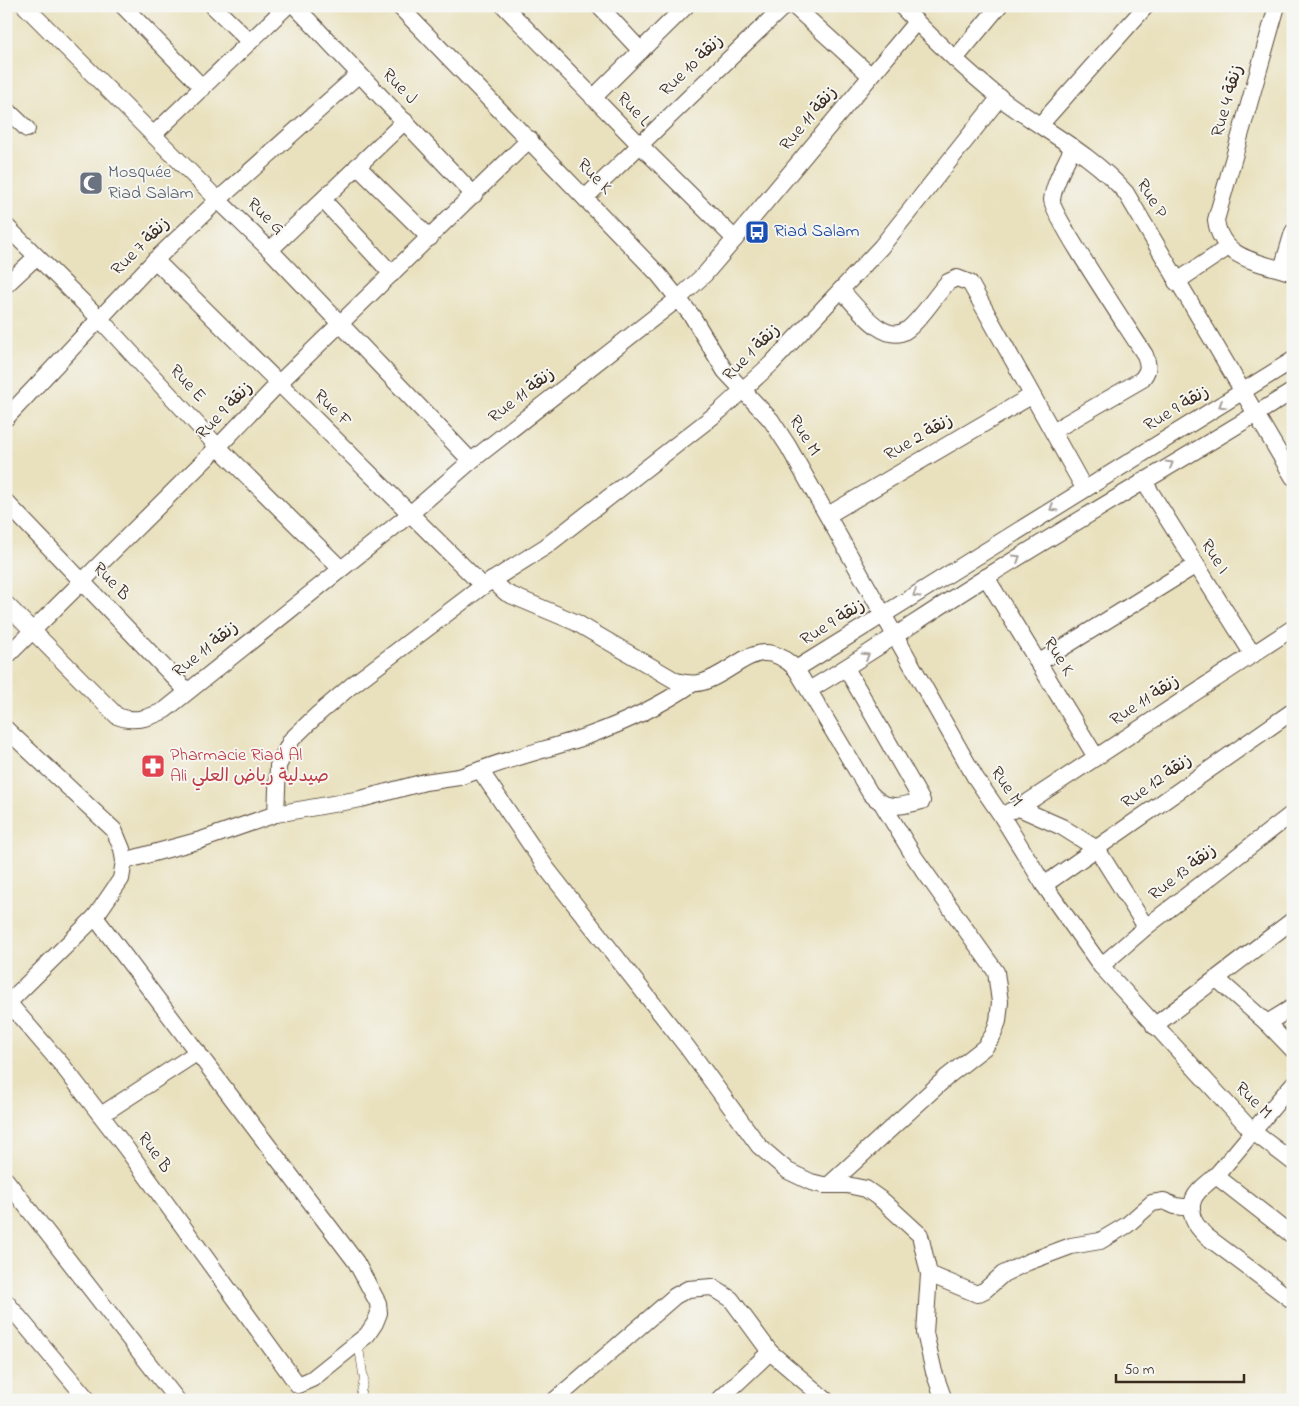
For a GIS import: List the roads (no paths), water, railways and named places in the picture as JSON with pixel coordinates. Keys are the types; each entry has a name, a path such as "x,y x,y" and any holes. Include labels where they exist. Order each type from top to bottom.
{"street":[{"name":"Rue G","path":"25,6 270,250 471,461"},
{"path":"123,6 203,88"},
{"path":"214,6 250,42"},
{"path":"153,135 288,6"},
{"name":"Rue J","path":"295,6 474,195"},
{"name":"Rue K","path":"399,6 586,197 679,298 725,370 744,390"},
{"path":"598,6 640,51"},
{"path":"593,98 686,6"},
{"name":"Rue 10 زنقة","path":"586,197 784,6"},
{"path":"794,6 871,76"},
{"name":"Rue P","path":"901,6 955,59 1000,97 1109,174 1126,193 1176,282 1293,477"},
{"path":"955,59 999,6"},
{"path":"1040,125 1146,6"},
{"name":"Rue 4 زنقة","path":"1227,248 1217,231 1216,220 1277,6"},
{"name":"Rue L","path":"506,7 640,146 736,239"},
{"name":"Rue 11 زنقة","path":"6,604 100,701 117,716 126,720 138,720 165,710 340,568 410,514 471,461 679,298 705,274 736,239 916,22"},
{"name":"Rue 7 زنقة","path":"6,418 155,260 218,200 359,74"},
{"name":"Rue 1 زنقة","path":"276,814 278,766 291,740 351,686 487,583 545,547 722,410 744,390 881,247 1000,97"},
{"path":"6,109 27,129"},
{"path":"270,250 405,121"},
{"name":"Rue 9 زنقة","path":"6,657 31,630 218,447 278,384 530,139"},
{"path":"1053,431 1141,380 1146,374 1149,365 1145,355 1064,228 1052,205 1056,185 1073,147"},
{"path":"358,166 430,238"},
{"path":"323,200 392,274"},
{"name":"Rue E","path":"6,226 100,319 218,447 340,568"},
{"path":"1176,282 1227,248 1234,254 1287,271 1293,232"},
{"path":"6,284 36,257"},
{"name":"Rue F","path":"155,260 410,514 487,583 574,622 670,679 692,684"},
{"path":"841,290 874,324 887,334 893,334 908,329 948,282 956,278 967,281 975,290 1031,396 1053,431 1084,488"},
{"name":"Rue 9 زنقة","path":"883,805 870,793 796,669 1084,488 1242,393 1293,360"},
{"name":"Rue M","path":"744,390 771,420 788,446 975,778 1001,815 1044,885 1101,966 1252,1131 1293,1162"},
{"path":"809,690 1142,480 1293,391"},
{"name":"Rue 2 زنقة","path":"828,515 1031,396"},
{"name":"Rue I","path":"1142,480 1253,655"},
{"name":"Rue B","path":"6,502 187,691"},
{"path":"1038,663 1196,565"},
{"name":"Rue K","path":"986,577 1096,757"},
{"name":"Rue 11 زنقة","path":"1018,808 1293,628"},
{"path":"124,861 201,840 276,814 362,799 425,782 459,777 517,755 589,735 664,703 692,684 702,683 747,657 766,653 780,655 796,669"},
{"path":"846,668 922,801 901,806 883,805"},
{"name":"Rue 12 زنقة","path":"1044,885 1293,711"},
{"path":"6,729 114,830 122,848 124,861 121,879 95,916 7,1003"},
{"path":"480,770 547,869 687,1047 759,1146 788,1171 811,1182 847,1185 866,1189 905,1219 920,1235 929,1274 925,1333 934,1372 944,1400"},
{"path":"829,1185 948,1076 985,1047 993,1035 998,1021 1000,996 996,972 911,852 883,805"},
{"path":"1001,815 1018,808 1062,827 1097,848 1146,927"},
{"name":"Rue 13 زنقة","path":"1101,966 1146,927 1293,814"},
{"path":"95,916 356,1262 373,1289 379,1313 367,1335 358,1342"},
{"path":"1154,1026 1293,920"},
{"path":"1217,978 1267,1023 1293,1050"},
{"name":"Rue B","path":"7,1003 62,1065 101,1115 260,1336 298,1385 312,1380 358,1342"},
{"path":"1267,1023 1293,1007"},
{"path":"101,1115 198,1052"},
{"path":"1293,1084 1216,1176 1200,1188 1192,1208 1195,1224 1206,1236 1293,1301"},
{"path":"1216,1176 1293,1236"},
{"path":"6,1180 177,1400"},
{"path":"929,1274 977,1294 985,1290 1003,1274 1023,1265 1071,1246 1100,1241 1127,1225 1152,1202 1164,1201 1175,1206 1192,1208"},
{"path":"555,1400 675,1296 688,1289 712,1288 731,1299 770,1352 826,1400"},
{"path":"6,1302 88,1400"},
{"path":"719,1400 770,1352"}],"lane":[{"path":"358,1342 364,1380 359,1400"}],"place":[{"name":"Mosquée Riad Salam","path":"91,183"},
{"name":"Riad Salam","path":"757,232"},
{"name":"Pharmacie Riad Al Ali صيدلية رياض العلي","path":"153,766"}]}
